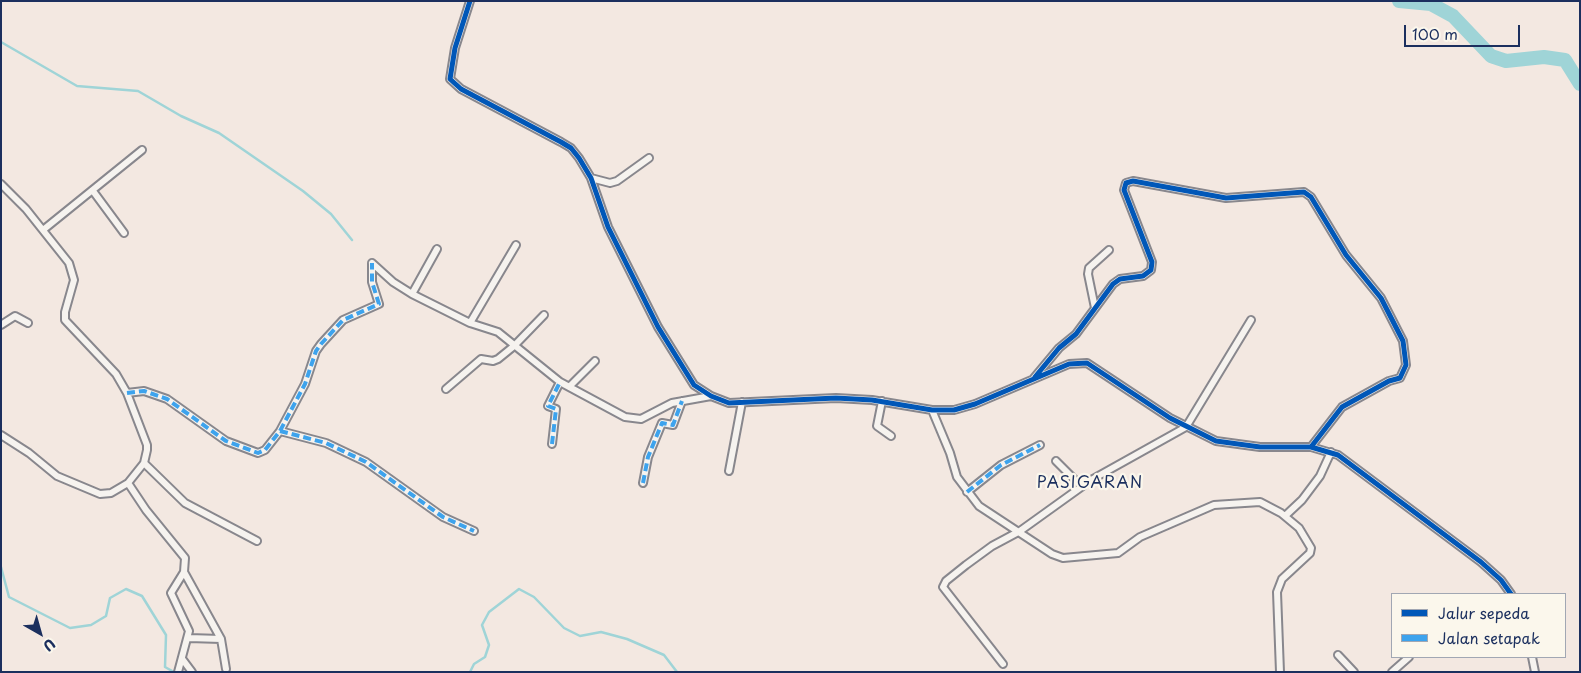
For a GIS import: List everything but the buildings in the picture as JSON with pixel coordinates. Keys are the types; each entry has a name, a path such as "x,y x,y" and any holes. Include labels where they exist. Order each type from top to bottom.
{"street":[{"path":"470,1 455,48 450,80 461,88 571,148 591,178 608,226 658,327 694,385 710,396 729,403 836,398 882,401 932,410 954,410 1069,364 1087,363 1186,427 1224,443 1260,447 1311,447 1331,452 1366,475 1481,562 1502,580 1510,593"},
{"path":"42,230 142,150"},
{"path":"591,178 610,183 617,181 649,158"},
{"path":"1033,379 1059,348 1076,334 1116,281 1147,274 1152,267 1140,227 1124,190 1124,186 1129,181 1226,198 1274,196 1300,192 1308,194 1346,255 1384,303 1403,341 1406,365 1400,378 1389,381 1342,407 1311,447"},
{"path":"1,184 26,208 69,263 74,280 65,312 67,324 105,360 127,392 147,444 144,463 128,482 111,493 100,494 57,476 29,453 1,435"},
{"path":"93,190 124,233"},
{"path":"470,323 516,245"},
{"path":"412,294 437,249"},
{"path":"1095,308 1088,274 1089,268 1108,250"},
{"path":"127,392 144,391 167,399 226,441 240,448 258,453 265,450 280,431 305,384 316,351 343,320 379,304 372,282 372,263 393,282 412,294 470,323 498,332 560,382 625,417 634,419 647,418 672,403 710,396"},
{"path":"446,390 482,359 496,360 514,346 544,315"},
{"path":"1,325 15,316 28,323"},
{"path":"1003,664 943,587 946,581 992,546 1020,531 1081,486 1186,427 1251,320"},
{"path":"569,387 595,361"},
{"path":"552,444 556,409 548,406 560,382"},
{"path":"642,483 648,457 662,423 672,425 682,401"},
{"path":"882,401 877,426 890,436"},
{"path":"729,471 742,402"},
{"path":"932,410 950,453 957,477 979,506 1020,531 1052,554 1063,558 1118,554 1140,537 1214,505 1260,502 1285,516 1299,528 1311,548 1310,553 1282,579 1277,592 1280,672"},
{"path":"280,431 320,441 366,462 443,517 474,531"},
{"path":"968,492 1002,465 1040,445"},
{"path":"1285,516 1302,500 1320,476 1331,452"},
{"path":"1056,461 1081,486"},
{"path":"144,463 185,502 257,541"},
{"path":"128,482 146,510 185,558 184,572 171,594 187,623 189,638 178,671"},
{"path":"184,572 221,639 226,669"},
{"path":"189,638 221,639"},
{"path":"1338,655 1354,672"},
{"path":"1392,672 1408,658"},
{"path":"1532,658 1535,672"},
{"path":"183,660 192,672"}],"waterway":[{"path":"1399,1 1431,4 1453,16 1491,56 1506,61 1544,57 1565,60 1580,84"},
{"path":"1,42 77,86 138,91 181,116 219,133 303,191 331,214 352,240"},
{"path":"1,567 9,597 70,628 91,625 106,616 110,598 126,589 142,596 166,635 165,667 174,672"},
{"path":"470,672 474,664 485,657 489,645 482,625 489,612 519,589 534,597 564,628 580,636 601,632 627,639 664,655 677,672"}],"marked path":[{"path":"127,393 144,391 167,399 226,441 258,453 265,450 280,431 305,384 316,351 321,344 343,320 379,304 372,282 372,263"},
{"path":"552,444 556,409 548,406 560,382"},
{"path":"643,483 648,457 662,423 673,425 682,401"},
{"path":"280,431 326,443 366,462 443,517 474,531"},
{"path":"967,492 1001,465 1040,445"}],"cycle path":[{"path":"470,1 455,48 450,79 461,89 571,148 591,178 608,227 658,327 694,385 711,396 729,403 836,398 872,400 932,410 954,410 975,404 1069,364 1087,363 1170,418 1216,441 1260,447 1311,447 1338,455 1481,562 1501,580 1510,593"},
{"path":"1035,377 1059,348 1076,334 1113,284 1120,279 1143,276 1151,270 1152,262 1124,190 1126,183 1133,181 1226,198 1304,192 1311,197 1346,255 1381,298 1403,341 1406,365 1400,378 1389,381 1342,407 1311,447"}],"district":[{"name":"PASIGARAN","path":"1090,484"}]}
